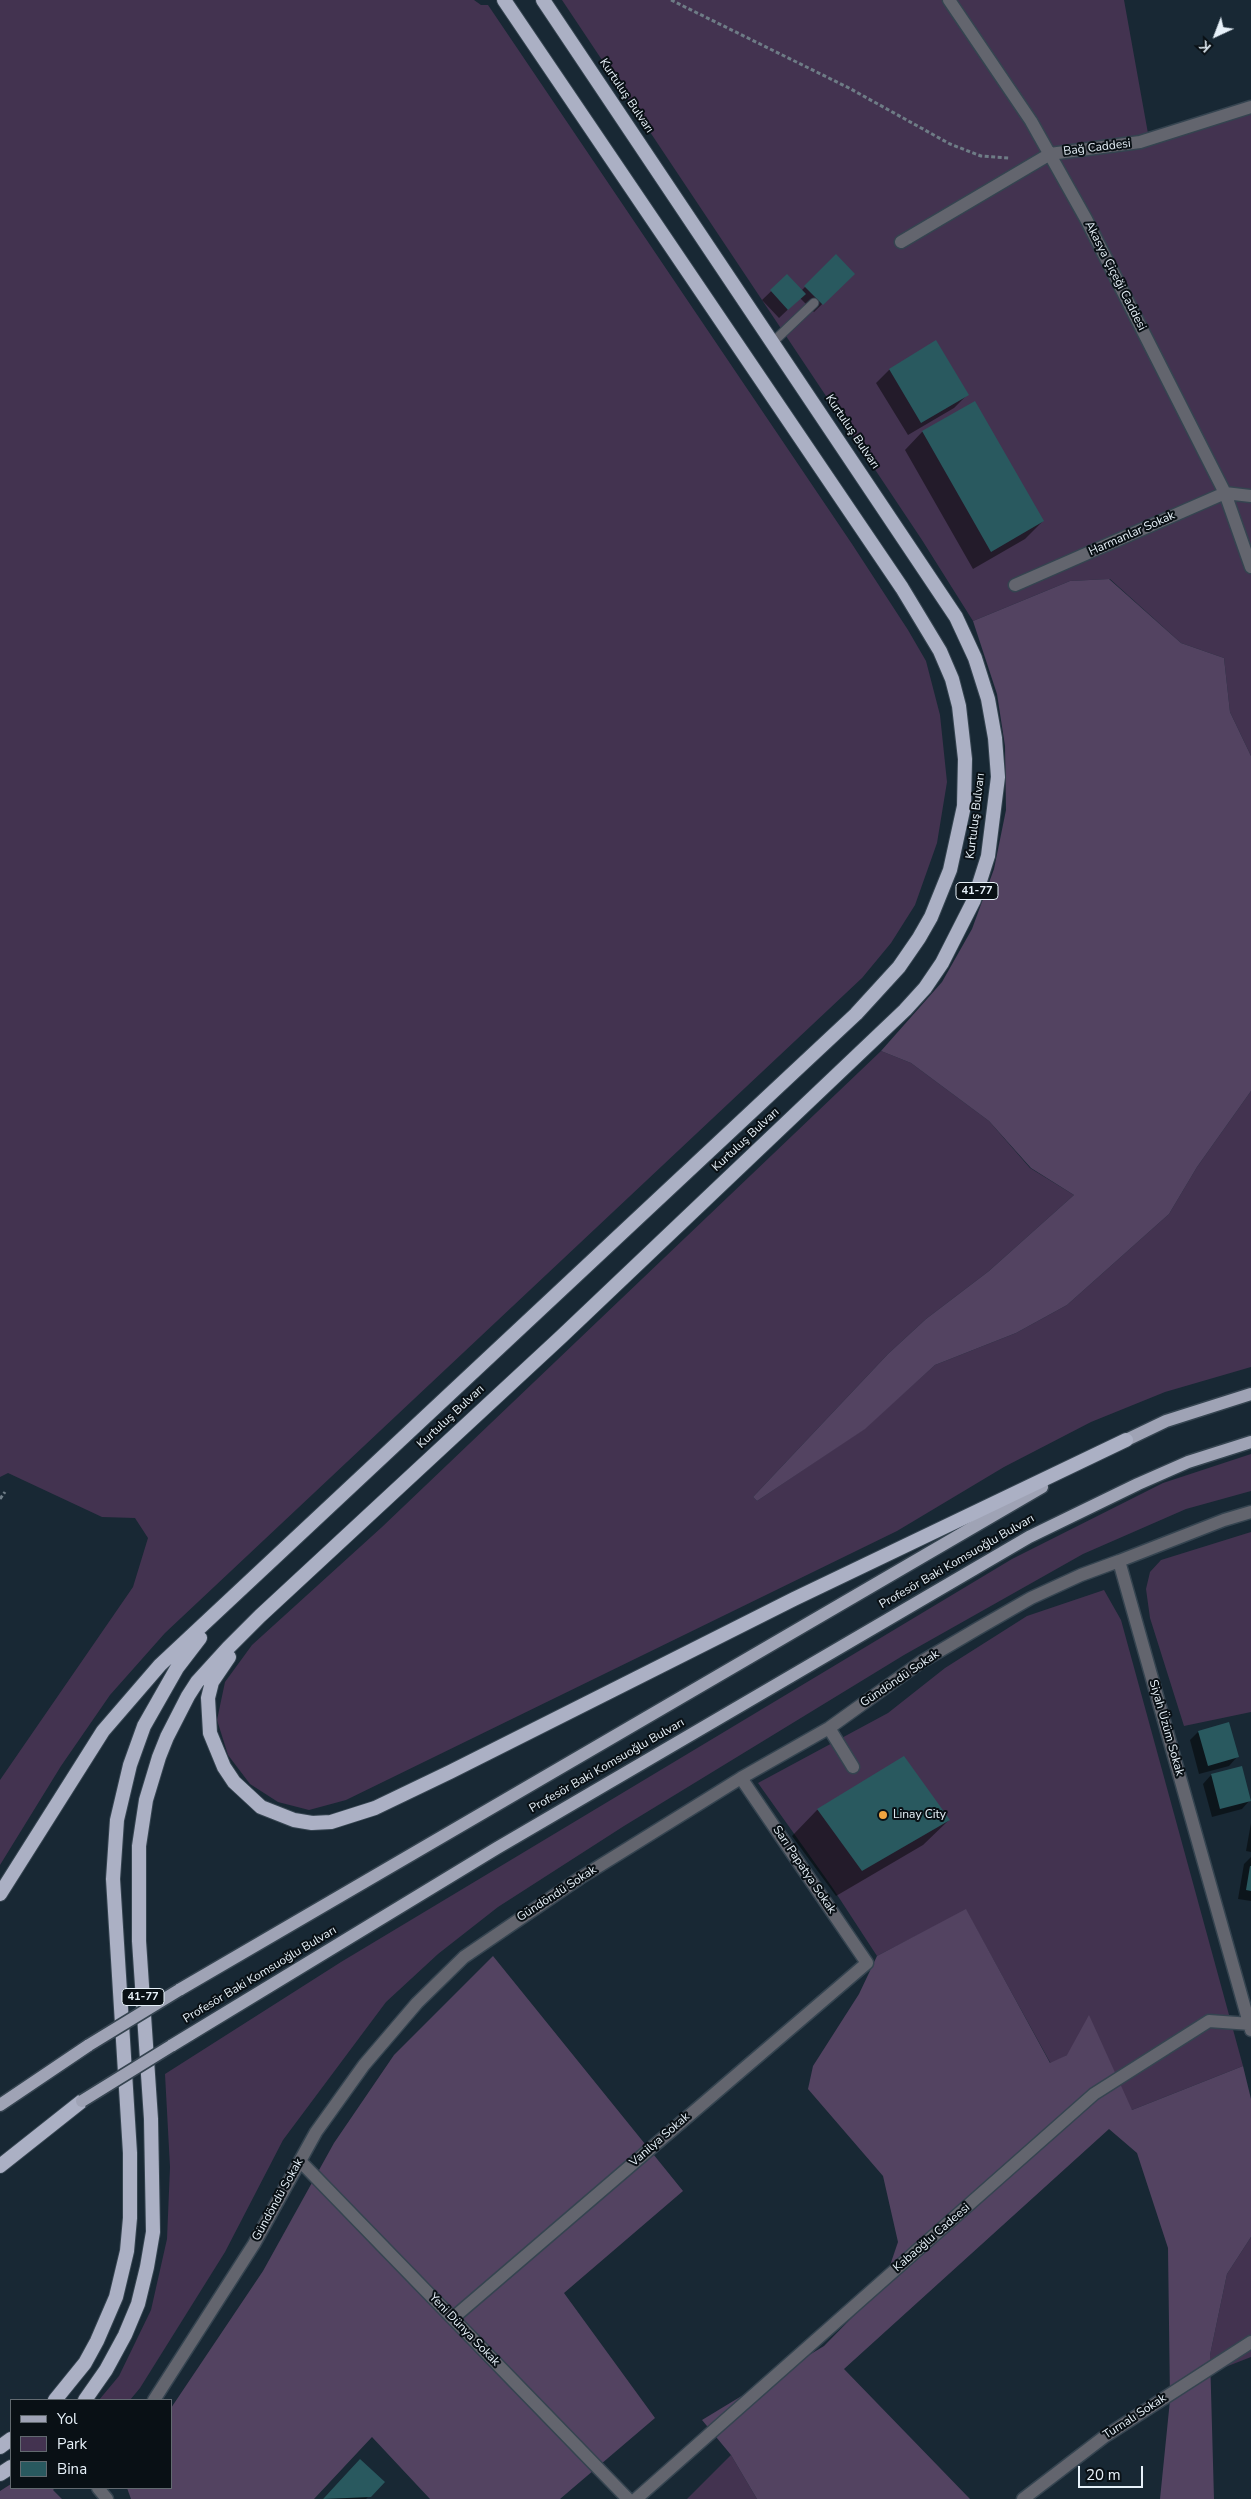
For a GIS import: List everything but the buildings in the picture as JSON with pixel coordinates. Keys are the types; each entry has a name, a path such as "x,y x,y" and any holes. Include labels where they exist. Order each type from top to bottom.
{"highway":[{"name":"Kurtuluş Bulvarı","path":"238,1591 506,1344 878,991 899,967 931,917 950,870 958,836 965,782 963,731 952,679 940,651 902,588 504,0"},
{"name":"Kurtuluş Bulvarı","path":"260,1616 567,1331 905,1010 925,988 942,963 974,900 988,856 998,776 988,700 975,658 956,616 544,0"},
{"path":"260,1616 212,1682 208,1698 208,1715 213,1742 224,1767 234,1782 261,1808 294,1820 312,1823 331,1822 375,1808 450,1772 794,1599 1126,1440"},
{"name":"41-77","path":"0,1894 103,1732 160,1665 238,1591"},
{"path":"56,2399 85,2363 97,2341 116,2297 127,2251 130,2218 130,2153 114,1879 117,1820 130,1765 144,1726 176,1668 238,1591"},
{"name":"41-77","path":"86,2399 106,2370 138,2304 148,2267 152,2232 151,2119 139,1913 139,1846 146,1800 166,1737 188,1696 197,1682 260,1616"},
{"path":"0,2166 82,2101"},
{"name":"Profesör Baki Komsuoğlu Bulvarı","path":"0,2158 82,2101"}],"main road":[{"name":"Profesör Baki Komsuoğlu Bulvarı","path":"0,2105 89,2045 179,1990 970,1527 1126,1440 1166,1421 1251,1394"},
{"name":"Profesör Baki Komsuoğlu Bulvarı","path":"82,2101 496,1848 1029,1537 1146,1480 1188,1462 1251,1442"}],"street":[{"name":"Akasya Çiçeği Caddesi","path":"949,0 1031,121 1086,219 1225,493 1251,567"},
{"name":"Bağ Caddesi","path":"901,242 1050,154 1140,142 1251,107"},
{"path":"1225,493 1251,496"},
{"name":"Harmanlar Sokak","path":"1015,586 1225,493"},
{"path":"1120,1561 1224,1520 1251,1512"},
{"name":"Gündöndü Sokak","path":"155,2399 254,2244 316,2132 364,2065 417,2003 464,1957 523,1915 741,1778 829,1728 921,1662 1031,1598 1081,1575 1120,1561"},
{"name":"Siyah Üzüm Sokak","path":"1120,1561 1250,2026"},
{"path":"829,1728 853,1767"},
{"name":"Sarı Papatya Sokak","path":"741,1778 867,1963"},
{"name":"Vanilya Sokak","path":"453,2318 867,1963"},
{"name":"Kabaoğlu Cadeesi","path":"636,2499 1094,2094 1209,2021 1250,2026"},
{"name":"Yeni Dünya Sokak","path":"300,2161 628,2499"},
{"name":"Turnalı Sokak","path":"1023,2499 1104,2437 1251,2342"},
{"path":"99,2489 107,2499"}],"lane":[{"path":"773,342 814,303"}],"path":[{"path":"671,0 849,88 950,144 981,156 1011,158"},
{"path":"0,1499 5,1492"}],"green space":[{"path":"0,0 474,0 481,5 488,5 908,630 926,661 940,715 947,782 937,843 915,905 891,943 862,978 165,1633 110,1695 61,1766 0,1865 0,1780 133,1587 148,1538 135,1518 102,1517 8,1473 0,1477"},
{"path":"562,0 1124,0 1149,139 1251,107 1251,756 1230,712 1224,658 1181,643 1110,579 1070,581 973,621 922,540"},
{"path":"881,1051 911,1063 989,1121 1030,1168 1074,1195 989,1271 926,1319 888,1354 753,1497 757,1501 864,1429 935,1365 1016,1333 1067,1305 1169,1214 1197,1167 1251,1091 1251,1367 1165,1392 1091,1422 1004,1467 897,1531 346,1800 309,1810 278,1802 250,1784 228,1755 217,1720 225,1682 252,1645 382,1527"},
{"path":"1251,1454 1251,1491 1186,1509 1083,1554 904,1655 624,1826 498,1907 438,1954 386,2002 283,2140 225,2252 140,2388 131,2399 100,2399 119,2376 151,2310 167,2239 170,2167 165,2074 341,1962 1012,1559 1163,1483"},
{"path":"1251,1532 1251,1712 1184,1726 1150,1618 1146,1589 1150,1572 1161,1560"},
{"path":"1104,1590 1121,1620 1243,2066 1132,2110 1067,2055 1051,2064 966,1910 877,1956 832,1887 758,1783 888,1713 945,1668 1027,1616"},
{"path":"1251,2237 1251,2357 1210,2373 1210,2355 1227,2274"},
{"path":"731,2455 757,2499 687,2499"}],"shaded area":[{"path":"1109,579 1181,643 1224,658 1230,712 1251,756 1251,1091 1197,1167 1169,1214 1067,1305 1016,1333 935,1365 865,1429 757,1501 753,1497 888,1354 926,1319 989,1271 1074,1195 1031,1168 989,1121 911,1063 881,1051 942,982 972,929 994,869 1006,810 1005,746 997,694 973,621 1070,581"},
{"path":"966,1909 1050,2063 1067,2055 1089,2015 1132,2110 1243,2066 1251,2099 1251,2237 1227,2274 1210,2355 1214,2499 1160,2499 1170,2400 1168,2248 1137,2153 1109,2129 844,2369 970,2499 757,2499 731,2455 702,2420 824,2346 883,2286 898,2242 883,2176 808,2089 813,2066 859,1994 877,1956"},
{"path":"493,1956 683,2191 564,2293 655,2418 560,2499 430,2499 372,2437 314,2499 131,2499 127,2489 172,2489 172,2407 263,2271 334,2143 394,2055"},
{"path":"10,2485 10,2489 54,2489 62,2499 0,2499 0,2491"}],"place":[{"name":"Linay City","path":"883,1815"}]}
